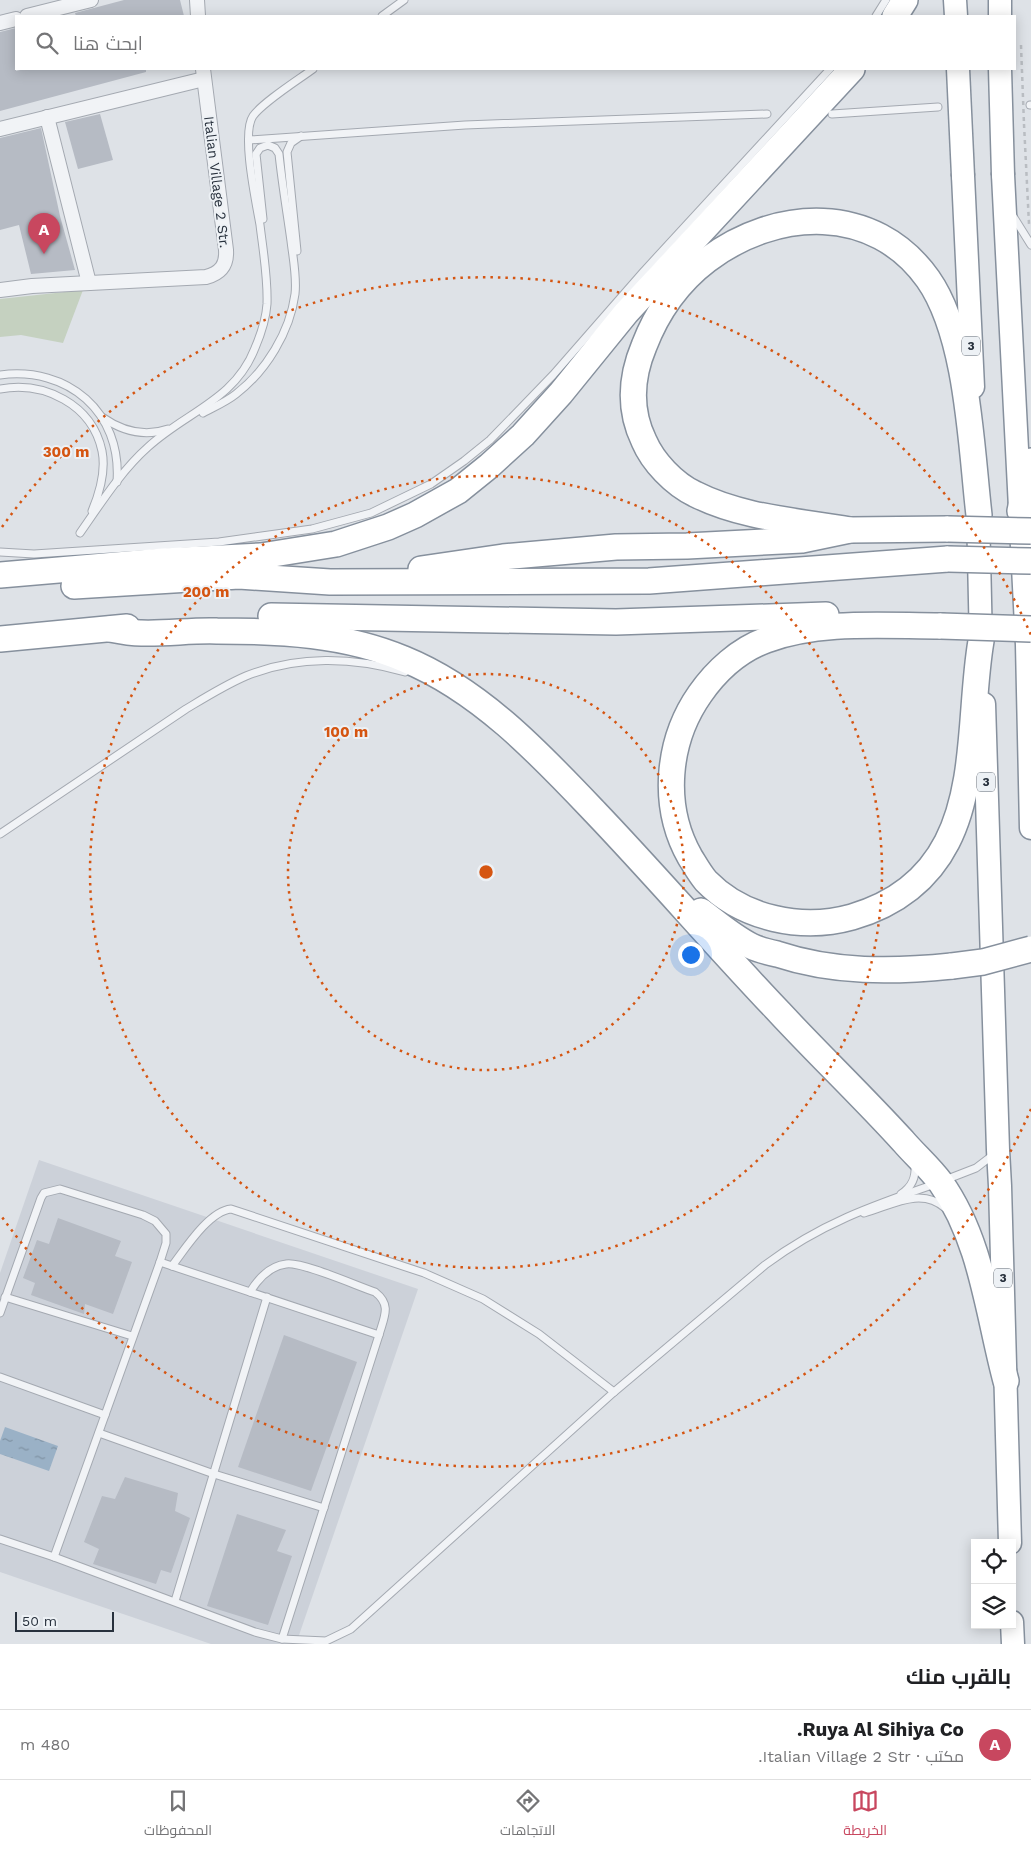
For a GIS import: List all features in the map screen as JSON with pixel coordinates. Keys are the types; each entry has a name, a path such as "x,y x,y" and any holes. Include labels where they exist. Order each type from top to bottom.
{"highway":[{"path":"896,15 905,0"},
{"path":"955,0 956,15"},
{"path":"1000,0 1000,15"},
{"path":"0,575 163,561 261,556 336,544 415,516 458,491 524,435 626,313 851,70"},
{"name":"3","path":"958,70 978,516 1010,1539"},
{"path":"1000,70 1003,175 1026,521 1031,828"},
{"path":"978,516 968,416 958,353 946,314 929,280 906,254 882,237 850,224 832,222 796,222 761,231 726,248 707,260 675,291 650,329 634,376 633,404 637,426 648,450 657,463 693,494 733,509 850,530 948,529 1026,521"},
{"path":"1026,521 1031,461"},
{"path":"330,582 503,557 616,547 687,546 802,540 850,530"},
{"path":"0,591 240,576 330,582 648,581 948,559 1031,561"},
{"path":"981,641 976,671 970,751 962,801 948,841 934,864 914,885 873,910 842,920 817,923 788,922 760,915 732,901 706,880 686,848 678,829 672,799 672,766 674,752 684,721 693,705 717,673 765,640 806,630 943,619 1031,615"},
{"path":"0,639 186,620 265,616 616,622 744,616 943,619 1031,629"},
{"path":"110,629 141,633 216,630 298,634 345,640 403,658 420,666 451,684 491,712 550,765 651,872 720,949 940,1182 963,1222 980,1269 1006,1381"},
{"path":"651,872 726,930 752,946 809,963 847,969 891,970 983,962 1031,949"},
{"path":"1012,1629 1013,1644"}],"street":[{"path":"31,15 91,0"},
{"path":"197,0 198,15"},
{"path":"0,23 15,19"},
{"name":"Italian Village 2 Str.","path":"0,129 203,74 226,250 225,264 217,273 206,276 32,286 0,290"},
{"path":"47,117 89,283"}],"lane":[{"path":"383,15 404,0"},
{"path":"877,15 886,0"},
{"path":"266,279 250,160 250,124 253,116 312,70"},
{"path":"0,552 34,554 219,542 312,529 371,513 431,484 490,440 553,375 644,270 829,70"},
{"path":"832,114 938,107"},
{"path":"249,140 465,125 767,114"},
{"path":"102,417 116,426 137,432 147,433 166,430 214,408 236,394 267,361 286,329 298,275 287,152 291,143 302,135"},
{"path":"80,533 137,457 150,445 207,406 230,387 246,367 255,349 267,304 265,231 256,154 260,148 268,145 275,148 279,154 295,270 295,294"},
{"path":"1005,202 1031,245"},
{"path":"0,375 32,374 54,379 78,392 89,401 107,426 115,451 117,483"},
{"path":"0,389 24,387 46,391 70,402 87,419 102,451 103,472 99,494 87,523"},
{"path":"0,834 186,709 214,692 249,675 285,664 326,660 359,662 409,673"},
{"path":"426,678 491,712"},
{"path":"895,1198 911,1186 916,1172 914,1161 901,1139"},
{"path":"0,1539 54,1557 255,1632 282,1638 326,1641 351,1629 614,1392 765,1264 788,1247 815,1231 839,1220 976,1168 998,1150"},
{"path":"0,1313 41,1198 44,1193 50,1190 60,1189 143,1215 155,1221 166,1234 166,1243 160,1262 54,1557"},
{"path":"839,1220 909,1199 923,1197 934,1200 945,1209 954,1223 977,1274 990,1316"},
{"path":"172,1266 201,1229 220,1212 231,1209 424,1273 482,1299 539,1334 614,1392"},
{"path":"160,1262 379,1335"},
{"path":"250,1292 259,1277 273,1269 286,1264 302,1266 375,1292 385,1301 386,1310 282,1638"},
{"path":"175,1602 267,1297"},
{"path":"5,1298 132,1336"},
{"path":"0,1377 105,1414"},
{"path":"98,1433 214,1474 324,1508"}],"path":[{"path":"1021,45 1031,245"}],"shaded area":[{"path":"39,1160 418,1289 296,1644 211,1644 0,1572 0,1273"}],"green space":[{"path":"83,290 63,343 21,335 0,337 0,299"}],"water":[{"path":"5,1427 58,1446 49,1471 0,1454 0,1441"}],"building":[{"path":"124,0 180,0 184,15 76,15 75,13"},
{"path":"15,28 16,71 146,70 146,72 0,111 0,32"},
{"path":"100,114 113,160 78,169 65,122"},
{"path":"41,128 60,216 75,270 31,274 19,225 0,230 0,138"},
{"path":"58,1218 121,1241 115,1256 132,1262 113,1314 85,1304 84,1314 31,1295 35,1283 23,1278 37,1240 49,1244"},
{"path":"284,1335 357,1362 311,1491 238,1467"},
{"path":"125,1477 178,1493 175,1511 190,1518 171,1573 161,1570 156,1584 93,1564 99,1549 84,1542 102,1496 115,1499"},
{"path":"237,1514 286,1530 277,1551 292,1556 268,1625 207,1606"}],"place":[{"name":"Ruya Al Sihiya Co.","path":"44,254"}]}
